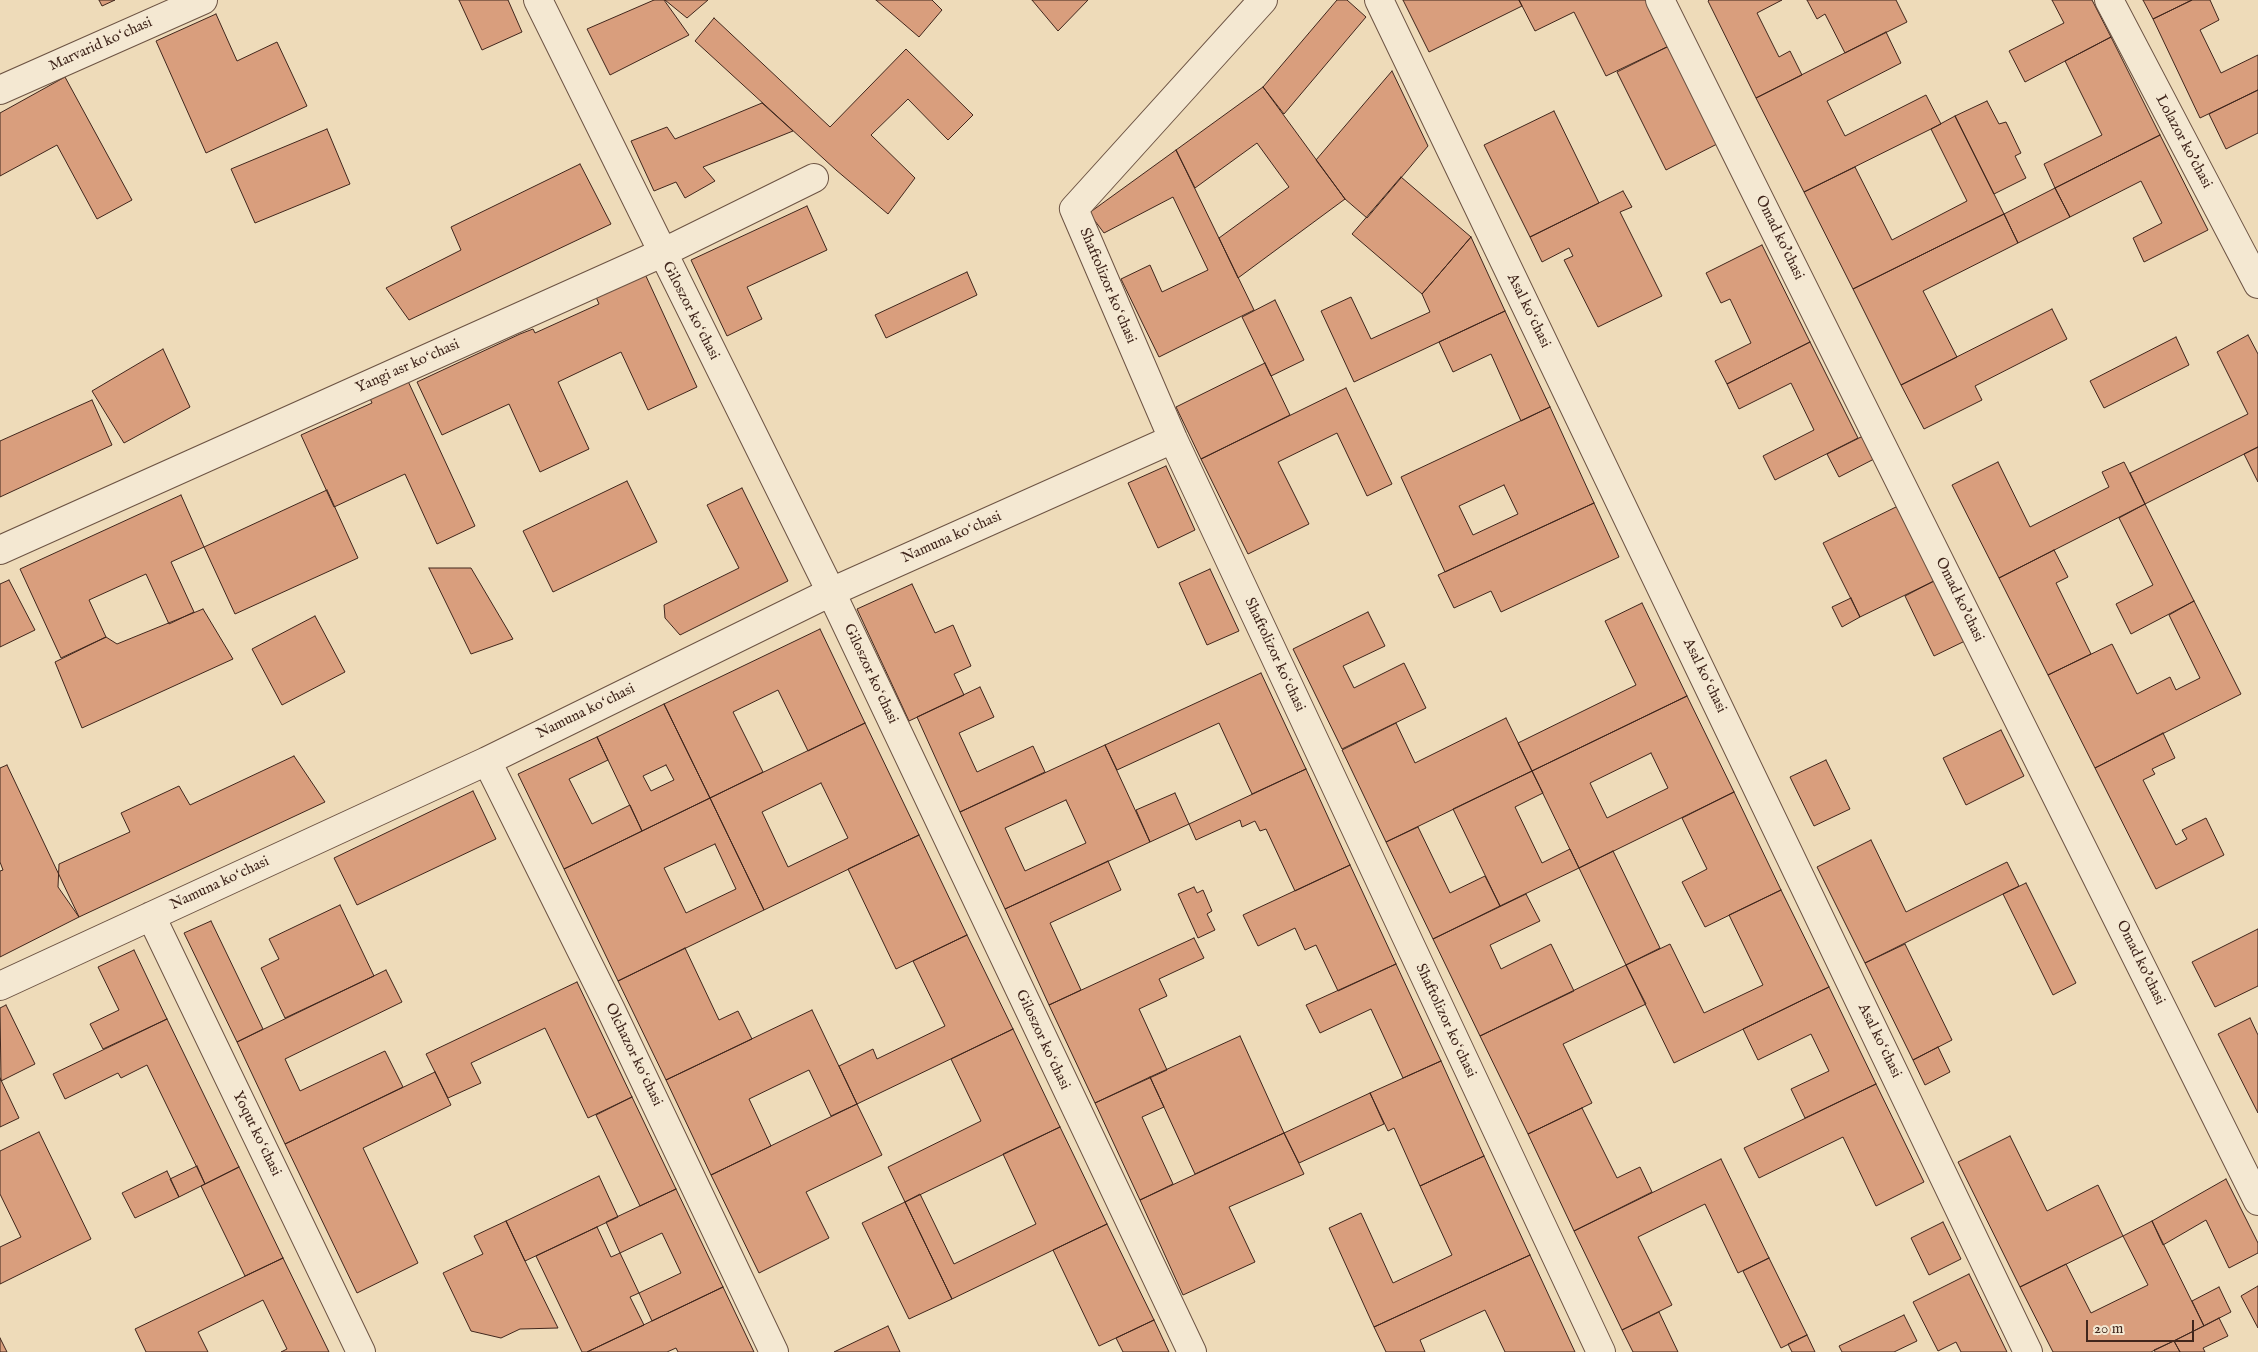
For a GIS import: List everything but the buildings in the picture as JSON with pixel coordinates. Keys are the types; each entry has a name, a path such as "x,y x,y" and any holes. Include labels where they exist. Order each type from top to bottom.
{"street":[{"name":"Marvarid koʻchasi","path":"0,90 203,0"},
{"name":"Giloszor koʻchasi","path":"538,0 831,592 1192,1352"},
{"name":"Shaftolizor koʻchasi","path":"1263,0 1074,209 1173,439 1601,1352"},
{"name":"Asal koʻchasi","path":"1379,0 2028,1352"},
{"name":"Omad ko'chasi","path":"1660,0 2258,1201"},
{"name":"Lolazor ko'chasi","path":"2109,0 2258,284"},
{"name":"Yangi asr koʻchasi","path":"0,550 662,253 814,178"},
{"name":"Namuna koʻchasi","path":"0,986 486,761 831,592 1173,439"},
{"name":"Olchazor koʻchasi","path":"486,761 611,1010 774,1352"},
{"name":"Yoqut koʻchasi","path":"150,916 361,1352"}]}
